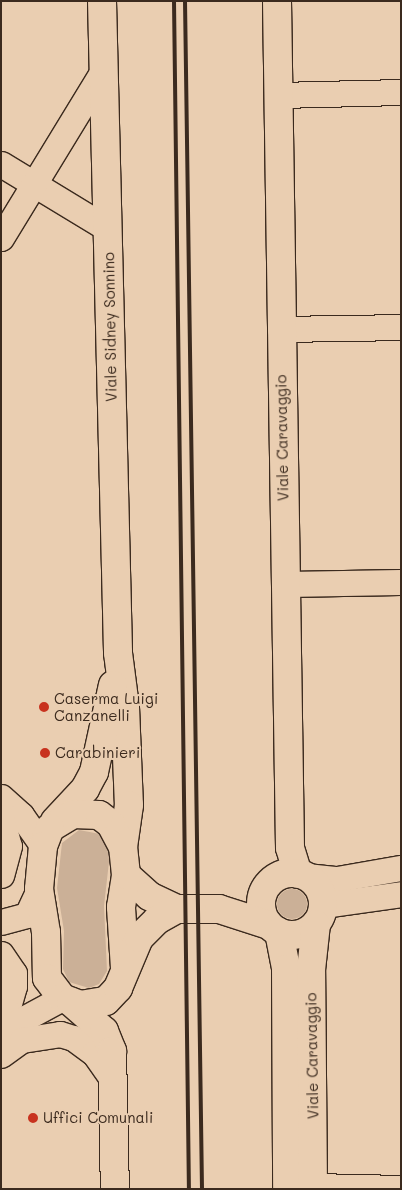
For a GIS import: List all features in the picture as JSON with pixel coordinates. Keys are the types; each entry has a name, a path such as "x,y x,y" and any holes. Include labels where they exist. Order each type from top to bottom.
{"street":[{"name":"Viale Sidney Sonnino","path":"102,1 118,653 124,707 129,796 123,847"},
{"name":"Viale Caravaggio","path":"277,1 280,329 290,848 302,875 319,888 320,915 311,970 304,1188"},
{"path":"1,238 103,71"},
{"path":"279,95 401,92"},
{"path":"1,164 108,229"},
{"path":"280,329 401,327"},
{"path":"285,584 401,582"},
{"name":"Viale Sidney Sonnino","path":"46,837 61,812 85,789 94,772 102,746 118,653"},
{"path":"1,797 46,837"},
{"path":"115,1189 112,1051 104,1031 66,1000 47,978 46,932 40,889 46,837 74,814 99,814 111,824 123,847 126,876 121,907 125,968"},
{"path":"1,817 10,846 1,875"},
{"path":"219,909 266,888 277,877 302,875 337,879 401,868"},
{"path":"126,876 150,896 177,909 219,909 274,928 299,934 320,915 344,905 401,894"},
{"name":"Viale Caravaggio","path":"266,888 261,909 274,928 286,969 304,1188"},
{"path":"1,922 27,914 40,889"},
{"path":"1,1031 11,1018 66,1000 90,1005 106,1001 118,988 139,938 157,920 177,909"},
{"path":"1,954 14,973 14,986 8,1011 11,1018 1,1054"},
{"path":"1,1054 22,1040 60,1034 73,1038 94,1052 113,1080"},
{"path":"304,1188 401,1188"}],"shaded area":[{"path":"79,830 100,834 110,853 104,906 107,971 99,984 89,988 69,982 63,969 64,931 57,888 62,843"},
{"path":"292,889 303,893 307,904 303,915 292,919 281,915 277,904 281,893"}],"railway":[{"path":"174,1 189,1189"},
{"path":"185,1 202,1189"}],"place":[{"name":"Caserma Luigi Canzanelli","path":"44,707"},
{"name":"Carabinieri","path":"45,753"},
{"name":"Uffici Comunali","path":"33,1118"}]}
